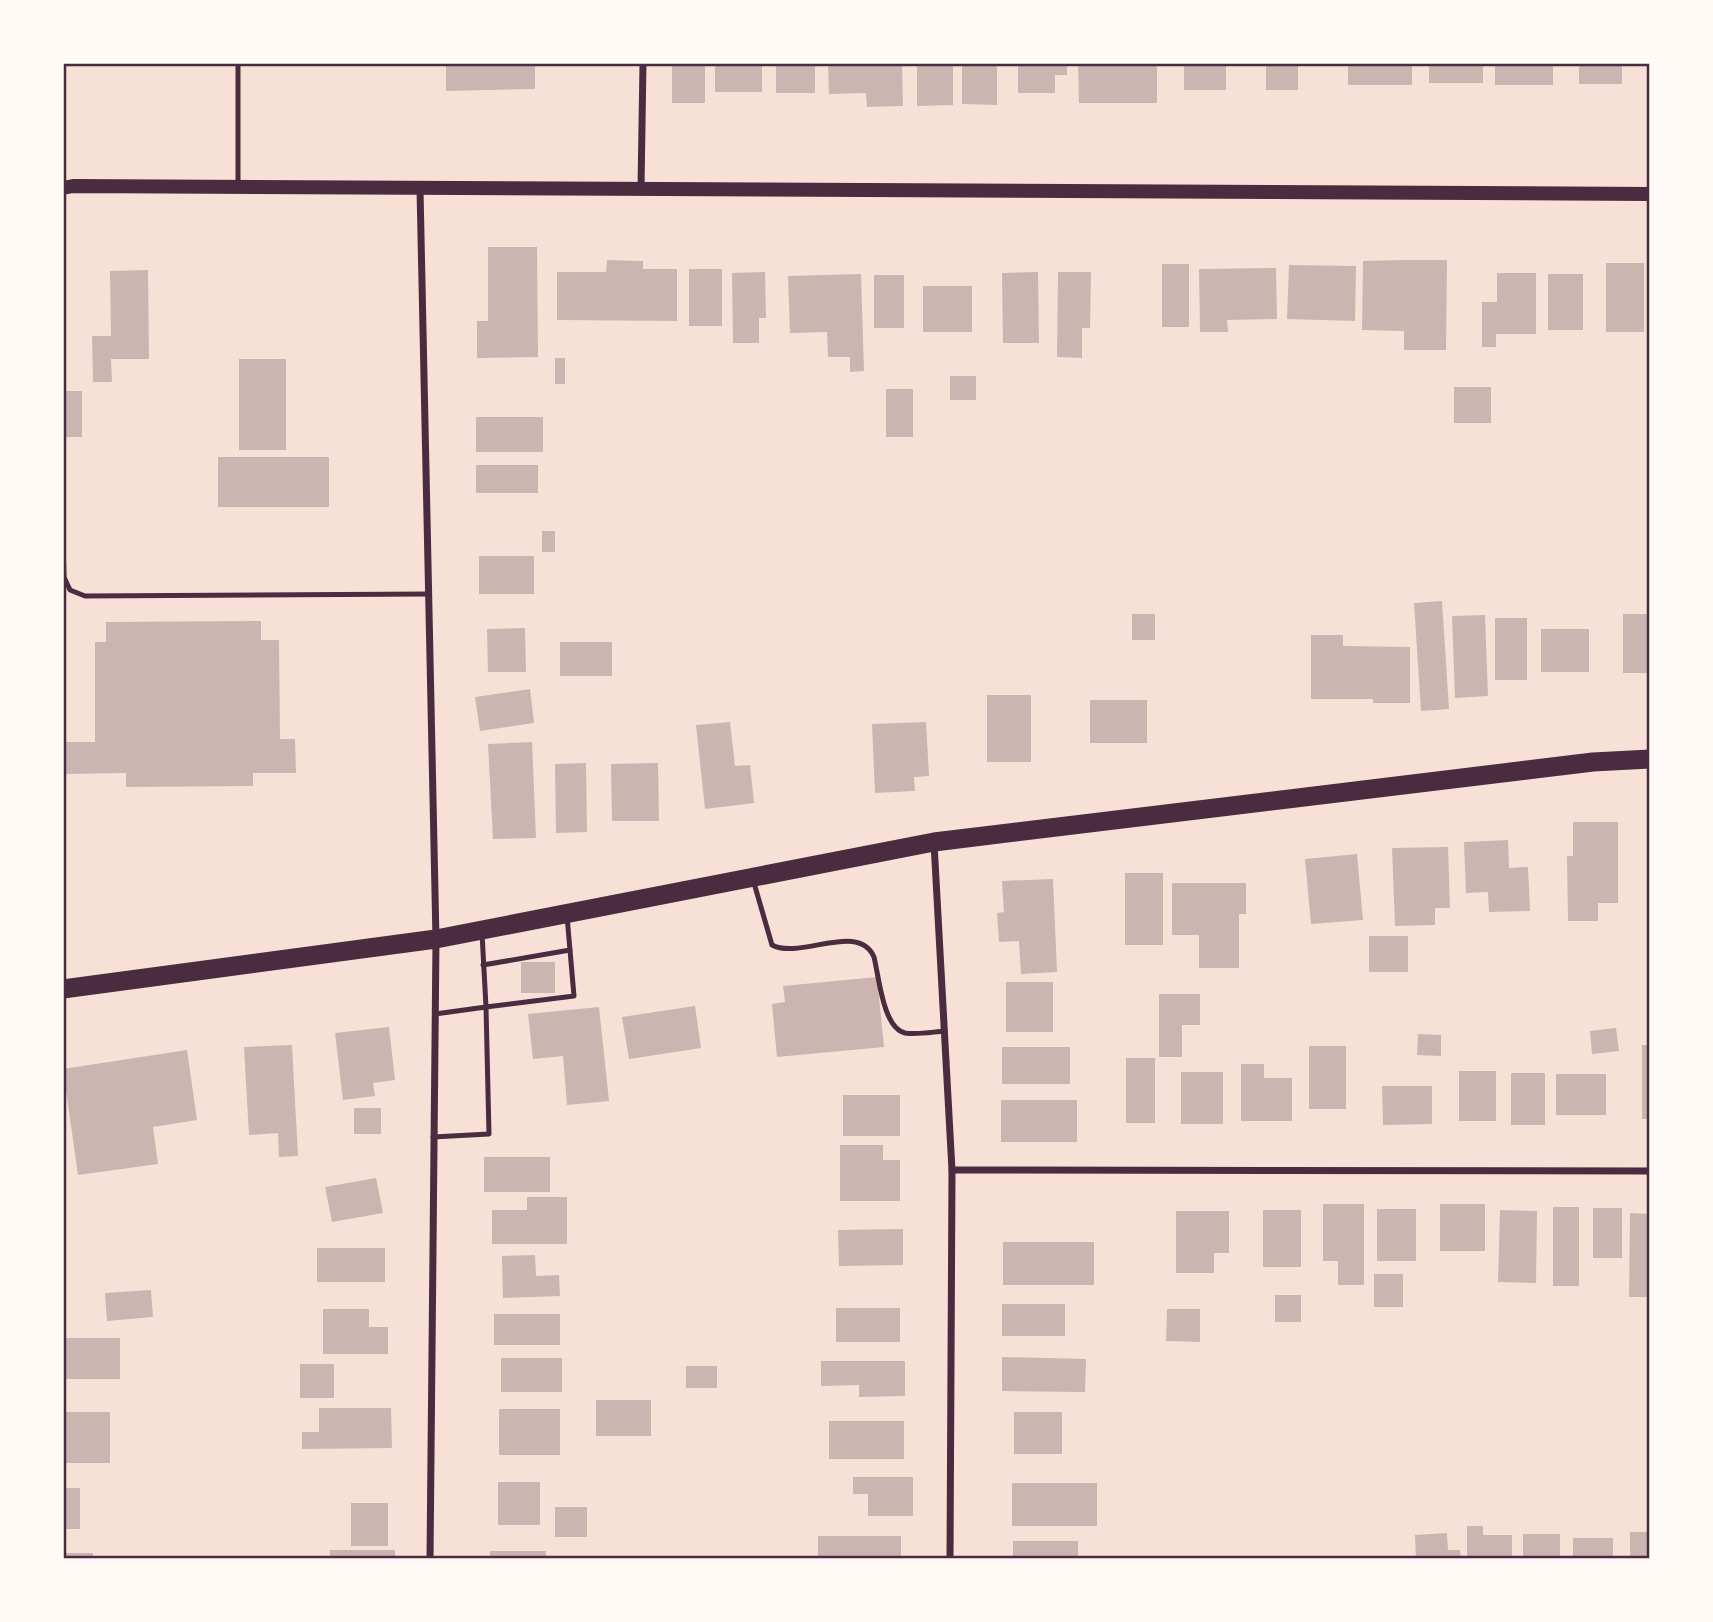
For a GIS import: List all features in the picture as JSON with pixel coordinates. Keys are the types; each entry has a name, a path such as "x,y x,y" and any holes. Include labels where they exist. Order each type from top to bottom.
{"highway":[{"path":"63,989 436,939 934,842 1580,763 1650,759"}],"main road":[{"path":"63,188 1650,194"}],"street":[{"path":"640,189 643,63"},
{"path":"420,189 436,939 430,1559"},
{"path":"934,842 952,1170 950,1559"},
{"path":"952,1170 1650,1171"}],"lane":[{"path":"238,63 238,188"},
{"path":"63,541 64,577 70,590 85,596 429,594"},
{"path":"752,877 772,945 780,949 792,949 851,941 862,943 871,950 887,1014 895,1029 906,1033 945,1031"},
{"path":"435,1014 574,996 567,913"},
{"path":"433,1138 489,1134 482,930"},
{"path":"483,965 570,950"}],"building":[{"path":"446,63 535,63 535,89 446,91"},
{"path":"672,63 705,63 705,103 672,103"},
{"path":"715,63 762,63 762,92 715,92"},
{"path":"776,63 815,63 815,93 776,93"},
{"path":"828,63 902,63 903,106 867,107 866,93 829,94"},
{"path":"917,63 953,63 953,105 917,106"},
{"path":"962,63 997,63 997,105 962,104"},
{"path":"1018,63 1067,63 1067,75 1055,75 1055,93 1018,93"},
{"path":"1078,63 1157,63 1157,103 1079,103"},
{"path":"1184,63 1226,63 1226,90 1184,90"},
{"path":"1266,63 1298,63 1298,90 1266,90"},
{"path":"1348,63 1412,63 1412,85 1348,85"},
{"path":"1429,63 1483,63 1483,83 1429,83"},
{"path":"1495,63 1553,63 1553,85 1495,85"},
{"path":"1579,63 1622,63 1622,84 1579,84"},
{"path":"488,247 537,247 538,357 477,358 477,321 488,321"},
{"path":"607,260 643,261 643,269 677,269 677,321 557,320 557,272 606,272"},
{"path":"1447,260 1446,350 1404,350 1404,331 1362,330 1363,261"},
{"path":"1606,263 1644,263 1644,332 1606,332"},
{"path":"1162,264 1189,264 1189,327 1162,327"},
{"path":"1289,265 1356,266 1355,321 1287,319"},
{"path":"1276,268 1277,319 1227,320 1228,332 1200,332 1199,269"},
{"path":"689,269 722,269 722,326 689,326"},
{"path":"148,270 149,359 111,359 112,382 93,382 92,336 111,336 110,271"},
{"path":"765,272 766,318 759,318 759,343 733,343 732,273"},
{"path":"1038,272 1039,343 1003,343 1002,273"},
{"path":"1058,272 1091,272 1090,328 1082,328 1082,358 1057,357"},
{"path":"1497,273 1536,273 1536,334 1496,334 1496,347 1482,347 1482,302 1497,302"},
{"path":"861,274 864,371 850,372 850,357 828,357 827,332 790,333 788,276"},
{"path":"1548,274 1583,274 1583,330 1548,330"},
{"path":"874,275 904,275 904,328 874,328"},
{"path":"923,286 972,286 972,332 923,332"},
{"path":"555,358 565,358 565,384 555,384"},
{"path":"239,359 286,359 286,450 239,450"},
{"path":"950,376 976,376 976,400 950,400"},
{"path":"1454,387 1491,387 1491,423 1454,423"},
{"path":"886,389 913,389 913,437 886,437"},
{"path":"63,391 82,391 82,437 63,437"},
{"path":"476,417 543,417 543,452 476,452"},
{"path":"218,457 329,457 329,507 218,507"},
{"path":"476,465 538,465 538,493 476,493"},
{"path":"542,531 555,531 555,552 542,552"},
{"path":"479,556 534,556 534,594 479,594"},
{"path":"1442,601 1449,709 1421,711 1414,603"},
{"path":"1132,614 1155,614 1155,640 1132,640"},
{"path":"1623,614 1650,614 1650,673 1623,673"},
{"path":"1485,615 1488,696 1455,698 1452,616"},
{"path":"1495,618 1527,618 1527,680 1495,680"},
{"path":"261,621 261,640 279,640 280,739 295,739 296,773 253,773 253,786 126,787 126,773 64,774 64,742 95,742 95,642 106,642 106,622"},
{"path":"525,628 526,672 488,672 487,629"},
{"path":"1541,629 1589,629 1589,672 1541,672"},
{"path":"1311,635 1343,635 1343,646 1410,647 1410,703 1373,703 1373,699 1311,699"},
{"path":"560,642 612,642 612,676 560,676"},
{"path":"530,689 534,723 480,731 475,697"},
{"path":"987,695 1031,695 1031,762 987,762"},
{"path":"1090,700 1147,700 1147,743 1090,743"},
{"path":"730,722 735,766 750,765 754,803 705,809 696,725"},
{"path":"926,722 929,776 914,777 915,791 875,793 872,724"},
{"path":"532,742 536,838 493,839 488,744"},
{"path":"586,763 587,832 556,833 555,764"},
{"path":"658,763 659,821 612,821 611,764"},
{"path":"1573,822 1618,822 1618,903 1598,903 1598,921 1568,921 1567,856 1573,856"},
{"path":"1508,840 1509,868 1528,867 1530,911 1489,912 1488,892 1466,893 1464,842"},
{"path":"1448,847 1450,908 1435,908 1435,925 1395,926 1392,848"},
{"path":"1357,854 1363,920 1311,924 1305,859"},
{"path":"1125,873 1163,873 1163,945 1125,945"},
{"path":"1053,879 1057,972 1021,974 1019,941 999,942 997,913 1004,912 1002,881"},
{"path":"1172,883 1246,883 1246,914 1239,914 1239,968 1199,968 1199,935 1172,935"},
{"path":"1369,936 1408,936 1408,972 1369,972"},
{"path":"521,962 555,962 555,993 521,993"},
{"path":"877,977 884,1047 777,1057 772,1004 785,1002 783,986"},
{"path":"1006,982 1053,982 1053,1032 1006,1032"},
{"path":"1159,994 1200,994 1200,1025 1182,1025 1182,1057 1159,1057"},
{"path":"695,1006 701,1048 629,1059 622,1017"},
{"path":"599,1007 609,1101 567,1105 563,1056 533,1059 528,1014"},
{"path":"389,1027 395,1080 373,1083 375,1096 343,1100 335,1033"},
{"path":"1616,1028 1619,1051 1592,1054 1590,1031"},
{"path":"1418,1034 1441,1035 1441,1056 1417,1055"},
{"path":"292,1045 298,1156 279,1157 278,1133 249,1135 244,1047"},
{"path":"1642,1045 1650,1045 1650,1119 1642,1119"},
{"path":"1309,1046 1346,1046 1346,1109 1309,1109"},
{"path":"1002,1047 1070,1047 1070,1084 1002,1084"},
{"path":"187,1050 197,1120 153,1127 158,1164 78,1175 63,1069"},
{"path":"1126,1058 1155,1058 1155,1123 1126,1123"},
{"path":"1241,1064 1264,1064 1264,1078 1292,1078 1292,1121 1241,1121"},
{"path":"1459,1071 1496,1071 1496,1121 1459,1121"},
{"path":"1181,1072 1223,1072 1223,1124 1181,1124"},
{"path":"1511,1073 1545,1073 1545,1125 1511,1125"},
{"path":"1556,1074 1606,1074 1606,1115 1556,1115"},
{"path":"1382,1086 1432,1086 1432,1124 1383,1125"},
{"path":"843,1095 900,1095 900,1136 843,1136"},
{"path":"1001,1100 1077,1100 1077,1142 1001,1142"},
{"path":"354,1108 381,1108 381,1134 354,1134"},
{"path":"840,1145 883,1145 883,1160 900,1160 900,1201 840,1201"},
{"path":"484,1157 550,1157 550,1192 484,1192"},
{"path":"376,1178 383,1213 332,1222 325,1187"},
{"path":"527,1197 567,1197 567,1244 492,1244 492,1210 527,1210"},
{"path":"1323,1204 1364,1204 1364,1285 1338,1285 1338,1261 1323,1261"},
{"path":"1440,1204 1485,1204 1485,1251 1440,1251"},
{"path":"1553,1207 1579,1207 1579,1286 1553,1286"},
{"path":"1593,1208 1622,1208 1622,1258 1593,1258"},
{"path":"1377,1209 1416,1209 1416,1261 1377,1261"},
{"path":"1263,1210 1301,1210 1301,1267 1263,1267"},
{"path":"1500,1210 1537,1211 1536,1283 1498,1282"},
{"path":"1176,1211 1229,1211 1229,1253 1214,1253 1214,1273 1176,1273"},
{"path":"1630,1213 1650,1214 1650,1297 1629,1297"},
{"path":"903,1229 903,1265 839,1266 838,1230"},
{"path":"1003,1242 1094,1242 1094,1285 1003,1285"},
{"path":"317,1248 385,1248 385,1282 317,1282"},
{"path":"535,1255 536,1276 559,1275 560,1296 503,1298 502,1256"},
{"path":"1374,1274 1403,1274 1403,1307 1374,1307"},
{"path":"151,1290 153,1317 107,1321 105,1293"},
{"path":"1275,1295 1301,1295 1301,1322 1275,1322"},
{"path":"1002,1304 1065,1304 1065,1336 1002,1336"},
{"path":"836,1308 900,1308 900,1342 836,1342"},
{"path":"323,1309 369,1309 369,1327 388,1327 388,1354 323,1354"},
{"path":"1167,1309 1200,1309 1200,1342 1166,1341"},
{"path":"494,1314 560,1314 560,1345 494,1345"},
{"path":"63,1338 120,1338 120,1379 63,1379"},
{"path":"1002,1357 1086,1359 1085,1392 1002,1391"},
{"path":"501,1358 562,1358 562,1392 501,1392"},
{"path":"821,1361 905,1361 905,1396 859,1397 859,1385 821,1386"},
{"path":"300,1364 334,1364 334,1398 300,1398"},
{"path":"686,1366 717,1366 717,1388 686,1388"},
{"path":"596,1400 651,1400 651,1436 596,1436"},
{"path":"319,1408 391,1408 392,1448 302,1449 302,1432 319,1432"},
{"path":"499,1409 560,1409 560,1455 499,1455"},
{"path":"63,1412 110,1412 110,1463 63,1463"},
{"path":"1014,1412 1062,1412 1062,1454 1014,1454"},
{"path":"829,1421 904,1421 904,1459 829,1459"},
{"path":"853,1477 913,1477 913,1516 868,1516 868,1494 853,1494"},
{"path":"498,1482 540,1482 540,1525 498,1525"},
{"path":"1012,1483 1097,1483 1097,1526 1012,1526"},
{"path":"63,1488 80,1488 80,1529 63,1529"},
{"path":"351,1503 388,1503 388,1546 351,1546"},
{"path":"555,1507 587,1507 587,1537 555,1537"},
{"path":"1467,1526 1483,1526 1483,1535 1512,1535 1512,1559 1467,1559"},
{"path":"1630,1532 1650,1532 1650,1559 1630,1559"},
{"path":"1447,1533 1448,1550 1460,1550 1461,1559 1416,1559 1415,1535"},
{"path":"1523,1534 1560,1534 1560,1559 1523,1559"},
{"path":"818,1536 901,1536 901,1559 818,1559"},
{"path":"1573,1538 1613,1538 1613,1559 1573,1559"},
{"path":"1013,1541 1078,1541 1078,1559 1013,1559"},
{"path":"330,1550 395,1550 395,1559 330,1559"},
{"path":"490,1551 546,1551 546,1559 490,1559"},
{"path":"63,1553 93,1553 93,1559 63,1559"}]}
